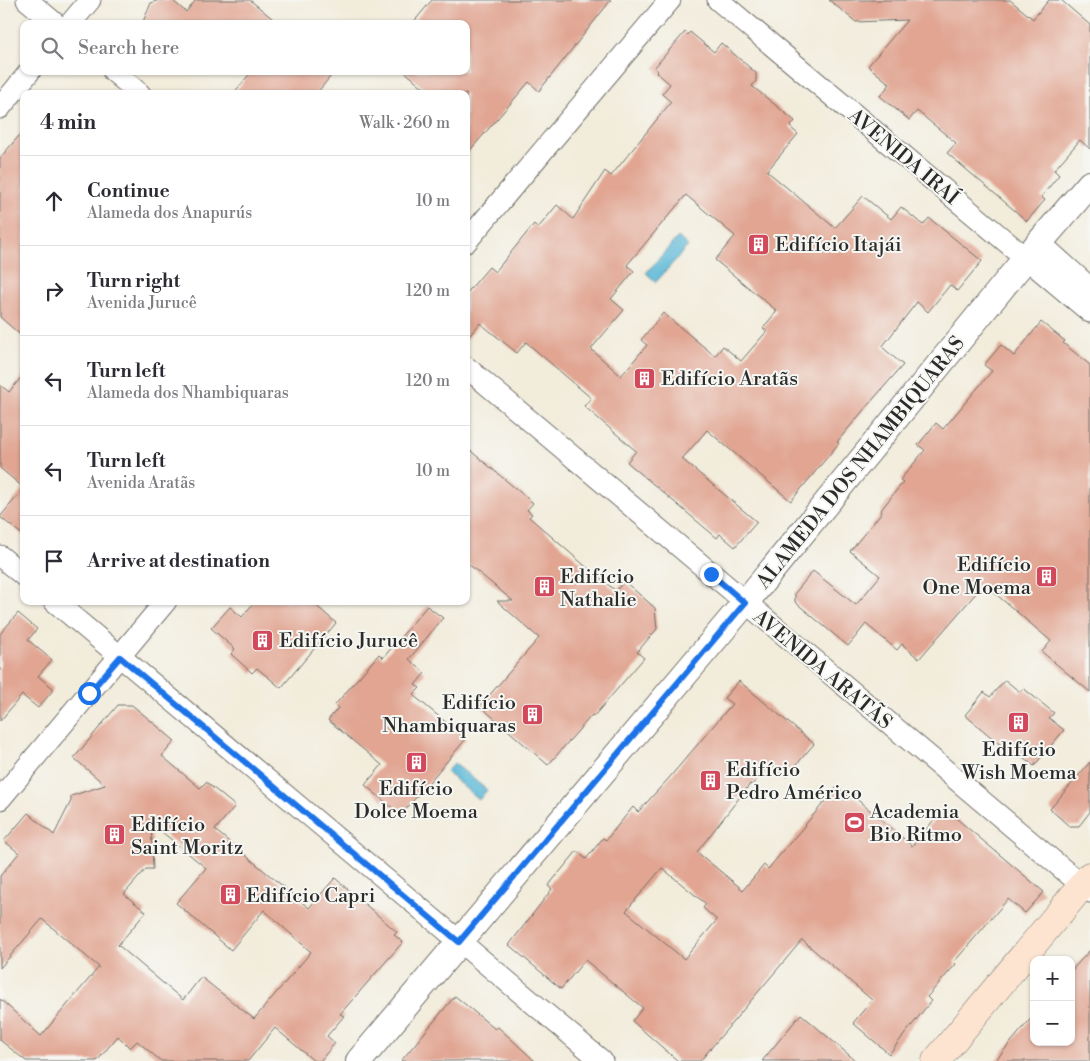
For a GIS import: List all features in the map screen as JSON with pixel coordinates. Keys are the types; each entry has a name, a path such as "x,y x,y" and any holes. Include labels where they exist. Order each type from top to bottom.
{"main road":[{"path":"936,1061 1087,885"}],"street":[{"path":"27,0 51,20"},
{"path":"73,20 90,0"},
{"path":"470,237 670,0"},
{"name":"AVENIDA IRAÍ","path":"718,0 1032,250 1090,312"},
{"path":"0,108 27,75"},
{"path":"118,75 135,90"},
{"name":"ALAMEDA DOS NHAMBIQUARAS","path":"359,1061 745,603 1032,250 1090,184"},
{"path":"1032,250 1090,288"},
{"name":"AVENIDA ARATÃS","path":"470,370 745,603 1087,885"},
{"path":"0,556 20,573"},
{"path":"59,605 602,1061"},
{"path":"0,800 163,605"}],"water":[{"path":"678,237 688,246 656,282 646,273"},
{"path":"454,763 487,790 479,800 446,772"}],"building":[{"path":"159,0 172,0 186,12 196,0 250,0 274,20 144,20 151,3"},
{"path":"432,0 611,0 539,91 529,82 470,150 470,90 426,90 409,75 470,75 470,20 415,20"},
{"path":"829,0 1010,0 1033,19 1049,0 1061,0 1090,25 1090,149 1080,140 1054,170 1059,175 1041,197 1045,200 1027,221 947,153 956,143 917,111 909,120 880,96 890,84 868,66 907,20 856,22"},
{"path":"685,32 688,35 690,32 714,52 721,43 756,73 756,81 752,86 795,121 790,127 798,134 767,171 835,228 863,196 891,219 901,207 923,225 929,218 982,261 957,291 950,285 928,312 917,302 882,347 903,365 837,442 839,443 791,501 707,430 682,459 757,522 735,547 720,534 717,538 627,462 636,451 584,406 591,398 526,342 517,353 480,323 470,335 470,289 489,267 495,272 534,224 538,228 557,205 573,219 605,171 611,176 671,102 662,94 670,84 656,72 658,71 654,68","holes":["686,195 735,236 715,260 777,311 763,328 767,331 741,361 723,346 715,356 663,313 641,340 647,345 621,376 591,349 624,310 611,299 634,271 627,265"]},
{"path":"249,75 332,75 319,90 236,90"},
{"path":"20,135 20,334 0,317 0,158"},
{"path":"1041,322 1065,341 1063,343 1090,365 1090,692 1042,652 1051,641 984,584 919,659 902,644 897,650 866,624 848,646 795,602 795,593 813,571 856,605 880,576 850,551 882,512 881,510 903,482 900,480 925,450 918,445 936,423 943,429 992,371 984,365 1001,345 1014,356"},
{"path":"20,379 20,485 0,468 0,385 9,392"},
{"path":"470,450 533,503 527,510 532,514 529,517 584,565 616,591 624,581 655,608 657,629 637,652 644,658 594,716 592,715 548,765 480,706 539,638 497,601 513,601 470,565"},
{"path":"20,493 20,533 0,517"},
{"name":"Edifício Jurucê","path":"252,605 316,605 336,623 281,688 257,668 252,673 231,654 235,649 211,628 230,607 242,617"},
{"path":"427,606 443,618 409,659 425,673 415,685 420,688 413,695 466,739 401,815 365,785 382,765 328,720 338,708 335,705 379,654 383,658"},
{"path":"18,613 37,629 28,640 52,660 38,676 54,689 38,708 22,695 0,721 0,634"},
{"name":"Edifício Wish Moema","path":"1005,680 1020,692 1023,688 1054,713 1049,718 1064,730 1034,766 1019,754 1016,758 965,715 984,692 990,697"},
{"path":"739,681 814,744 786,777 770,764 752,785 750,784 697,852 743,890 764,865 768,869 837,787 851,798 853,796 912,846 944,808 1044,892 1025,913 1008,899 927,997 931,1001 889,1054 853,1023 872,1000 802,940 700,1061 678,1061 632,1021 643,1008 585,960 561,989 509,945 552,889 548,886 577,851 586,859 603,838 606,840 633,807 638,812 669,778 732,704 724,698","holes":["662,868 706,904 703,908 717,920 684,959 626,911"]},
{"path":"118,705 132,705 175,741 162,756 200,788 206,782 235,806 215,830 309,908 335,878 397,932 394,935 403,942 340,1014 344,1016 327,1036 335,1043 320,1061 314,1061 275,1028 248,1061 161,1061 137,1041 130,1048 118,1036 97,1061 26,1061 0,1040 0,999 41,1036 99,967 42,919 0,968 0,876 19,853 4,841 28,813 54,835 71,801 71,796 105,785 74,758","holes":["151,823 206,868 176,903 231,950 264,910 311,952 254,1019 201,977 183,1000 118,945 146,912 124,894 146,869 153,869"]},
{"path":"1090,762 1090,812 1079,826 1069,826 1050,809"},
{"path":"1090,950 1090,1061 995,1061 1030,1020 1030,1046 1075,1046 1075,967"},
{"path":"455,996 495,1029 498,1027 535,1061 401,1061"},
{"path":"801,1014 856,1061 762,1061"}],"place":[{"name":"Edifício Itajái","path":"759,244"},
{"name":"Edifício Aratãs","path":"645,378"},
{"name":"Edifício One Moema","path":"1047,576"},
{"name":"Edifício Nathalie","path":"544,587"},
{"name":"Edifício Jurucê","path":"263,640"},
{"name":"Edifício Nhambiquaras","path":"532,714"},
{"name":"Edifício Wish Moema","path":"1019,723"},
{"name":"Edifício Dolce Moema","path":"416,762"},
{"name":"Edifício Pedro Américo","path":"710,781"},
{"name":"Academia Bio Ritmo","path":"854,823"},
{"name":"Edifício Saint Moritz","path":"115,835"},
{"name":"Edifício Capri","path":"230,895"}],"route":[{"path":"89,693 120,657 459,942 745,603 711,574"}]}
